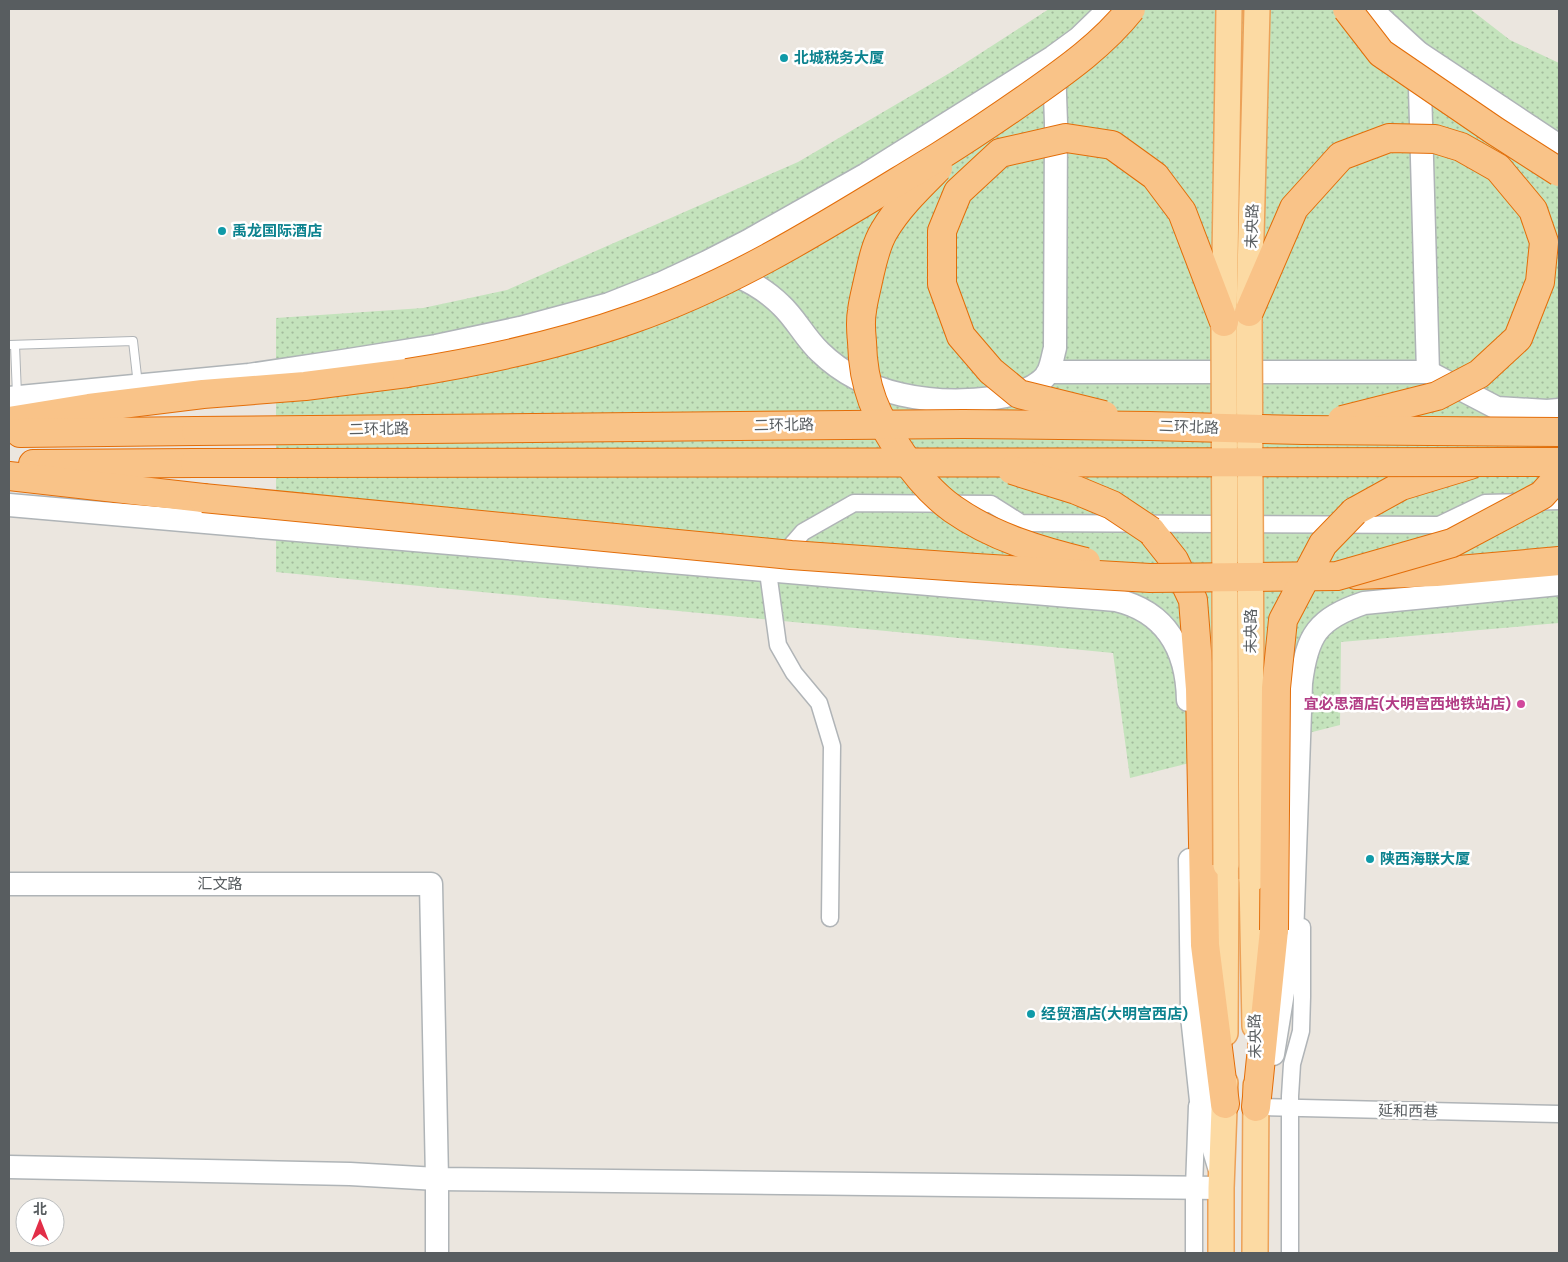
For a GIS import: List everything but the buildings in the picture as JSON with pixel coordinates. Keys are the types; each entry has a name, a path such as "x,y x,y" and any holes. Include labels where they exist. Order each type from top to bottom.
{"highway":[{"path":"11,406 89,408 203,394 305,386 407,373 509,355 632,319 741,272 793,245 972,136 1090,52 1119,24 1131,9"},
{"path":"1347,9 1381,53 1495,131 1559,166"},
{"path":"972,136 942,164 902,207 883,232 873,255 861,312 861,336 862,359 868,390 876,412 890,437 911,467 928,488 953,509 977,523 1023,544 1059,556 1150,578"},
{"path":"1150,426 1019,394 991,371 961,336 942,284 942,231 958,192 1000,153 1066,138 1112,144 1154,176 1182,212 1224,322"},
{"path":"1249,312 1294,208 1341,156 1390,138 1435,139 1461,147 1498,168 1533,210 1544,242 1540,282 1518,338 1478,374 1437,396 1303,430"},
{"name":"二环北路","path":"9,433 963,424 1559,432"},
{"path":"1260,1107 1274,930 1276,688 1283,620 1323,544 1354,512 1401,486 1480,462"},
{"path":"9,464 1559,462"},
{"path":"986,463 1076,490 1112,505 1151,531 1174,560 1193,600 1200,689 1205,945 1225,1104"},
{"path":"9,476 203,498 791,555 1150,578 1337,576 1436,572 1559,561"},
{"path":"1337,576 1452,543 1542,495 1559,476"}],"main road":[{"path":"11,406 138,387 249,375 436,346 520,328 609,304 662,283 707,262 865,174 1054,58 1079,38 1108,9"},
{"name":"未央路","path":"1222,1253 1221,1181 1225,1104 1226,865 1224,322 1229,9"},
{"name":"未央路","path":"1254,1253 1254,1168 1260,1107 1252,879 1249,312 1257,9"},
{"path":"1371,9 1419,53 1559,166"},
{"path":"1419,53 1428,372"},
{"path":"707,262 751,281 782,306 819,352 839,368 859,380 912,398 952,401 975,401 1003,397 1025,390 1042,380 1049,372 1055,348 1056,123 1054,58"},
{"path":"1049,372 1428,372 1497,408 1559,410"},
{"path":"9,505 768,572 1116,600 1131,603 1144,610 1168,630 1178,647 1188,686 1192,1016 1202,1110 1221,1181 1194,1188 437,1179 350,1174 9,1167"},
{"path":"1260,1107 1292,937 1301,683 1304,657 1314,634 1330,619 1344,610 1364,603 1559,584"},
{"name":"汇文路","path":"9,884 432,884 437,1179"},
{"path":"437,1179 437,1253"}],"street":[{"path":"830,918 832,746 818,703 794,673 778,646 768,572 804,532 854,503 992,504 1021,523 1439,525 1485,503 1559,501"},
{"path":"1290,1253 1290,1108 1292,1064 1301,1031 1302,997 1302,924 1294,886"},
{"path":"1194,1253 1198,1072"},
{"name":"延和西巷","path":"1260,1107 1559,1114"}],"lane":[{"path":"11,406 12,345 134,341 138,387"}],"green space":[{"path":"1049,9 1470,9 1510,40 1559,63 1559,623 1341,642 1340,725 1130,778 1113,653 276,572 276,318 423,308 507,290 798,162 953,71"}],"place":[{"name":"北城税务大厦","path":"784,58"},
{"name":"禹龙国际酒店","path":"222,231"},
{"name":"宜必思酒店(大明宫西地铁站店)","path":"1521,704"},
{"name":"陕西海联大厦","path":"1370,859"},
{"name":"经贸酒店(大明宫西店)","path":"1031,1014"}]}
